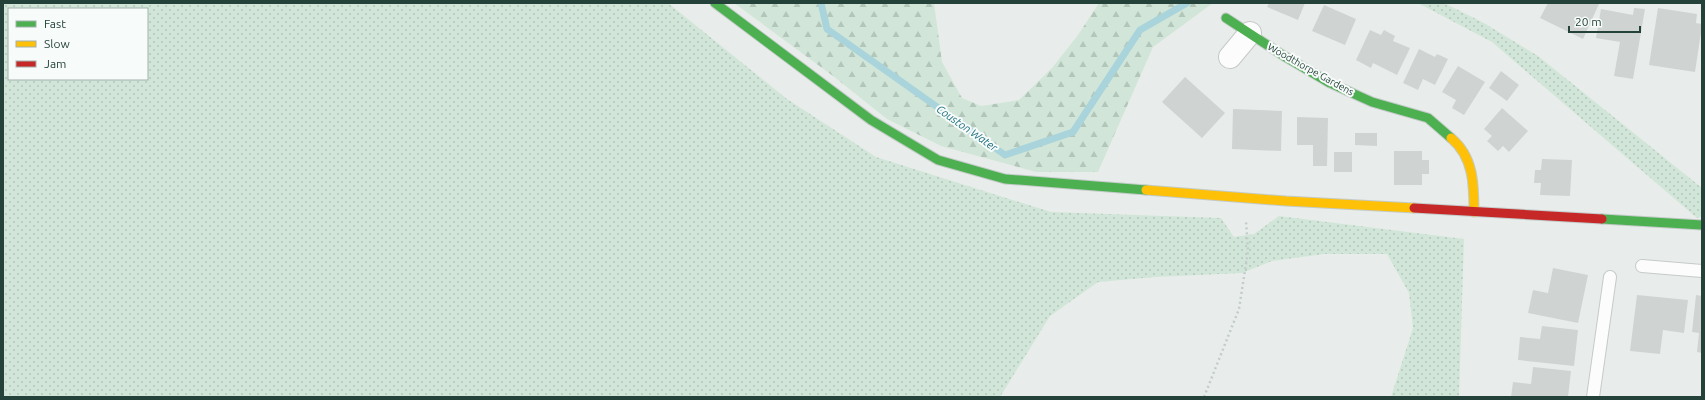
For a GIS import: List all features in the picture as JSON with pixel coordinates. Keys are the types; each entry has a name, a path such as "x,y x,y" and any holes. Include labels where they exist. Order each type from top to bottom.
{"main road":[{"path":"716,3 871,120 938,160 1005,179 1244,198 1702,225"},
{"name":"Woodthorpe Gardens","path":"1226,18 1284,56 1330,83 1372,102 1428,118 1454,140 1468,159 1474,181 1474,212"}],"street":[{"path":"1230,57 1250,33"}],"lane":[{"path":"1642,266 1702,271"},
{"path":"1593,397 1610,277"}],"path":[{"path":"1204,397 1239,308 1248,251 1244,198"}],"green space":[{"path":"3,3 668,3 787,99 876,157 1051,212 1221,218 1234,237 1254,234 1279,216 1464,239 1459,397 1391,397 1413,328 1409,293 1387,254 1324,254 1272,261 1242,273 1155,277 1098,282 1050,316 1000,397 3,397"},
{"path":"734,3 934,3 942,62 962,98 981,106 1019,100 1052,68 1078,35 1099,3 1213,3 1153,47 1098,172 1036,172 941,146 887,119 833,76"},
{"path":"1418,3 1444,3 1484,23 1538,56 1702,188 1702,216 1697,218 1492,42"}],"building":[{"path":"1269,3 1305,3 1298,20 1267,7"},
{"path":"1548,3 1599,4 1583,39 1540,18"},
{"path":"1324,5 1356,19 1345,45 1312,31"},
{"path":"1634,8 1645,9 1633,79 1614,76 1620,42 1596,38 1601,9 1633,15"},
{"path":"1658,8 1697,14 1696,23 1702,24 1702,26 1695,72 1649,65"},
{"path":"1370,30 1381,35 1384,30 1395,36 1393,41 1410,48 1397,75 1373,63 1371,68 1356,60"},
{"path":"1419,49 1435,57 1437,54 1448,59 1435,85 1423,79 1418,90 1403,83"},
{"path":"1458,66 1485,82 1464,115 1452,108 1456,100 1442,92"},
{"path":"1501,71 1519,85 1507,101 1489,88"},
{"path":"1185,77 1225,113 1202,138 1162,102"},
{"path":"1502,108 1528,131 1509,152 1503,146 1498,151 1487,141 1492,136 1484,129"},
{"path":"1233,109 1282,111 1281,151 1232,149"},
{"path":"1297,117 1328,118 1327,166 1313,166 1313,145 1297,145"},
{"path":"1355,133 1377,133 1377,146 1355,145"},
{"path":"1394,151 1422,151 1422,160 1429,160 1429,174 1422,174 1422,185 1394,185"},
{"path":"1334,152 1352,152 1352,172 1334,172"},
{"path":"1542,159 1572,160 1570,196 1540,195 1541,183 1534,183 1535,170 1541,170"},
{"path":"1553,268 1588,275 1578,323 1528,313 1533,290 1548,293"},
{"path":"1637,295 1688,300 1684,333 1663,330 1660,354 1630,351"},
{"path":"1696,295 1702,296 1702,353 1697,352 1699,333 1692,332"},
{"path":"1542,326 1578,330 1574,366 1518,360 1520,337 1540,339"},
{"path":"1533,367 1571,371 1568,397 1511,397 1513,382 1531,384"}],"waterway":[{"name":"Couston Water","path":"821,3 827,29 1005,155 1073,132 1140,30 1187,3"}],"traffic: fast":[{"path":"715,3 871,120 938,160 1005,179 1146,190"},
{"path":"1226,18 1284,56 1330,83 1372,102 1428,118 1451,138"},
{"path":"1602,219 1702,225"}],"traffic: slow":[{"path":"1451,138 1464,154 1471,172 1474,192 1474,212"},
{"path":"1146,190 1286,201 1414,208"}],"traffic: jam":[{"path":"1414,208 1602,219"}]}
